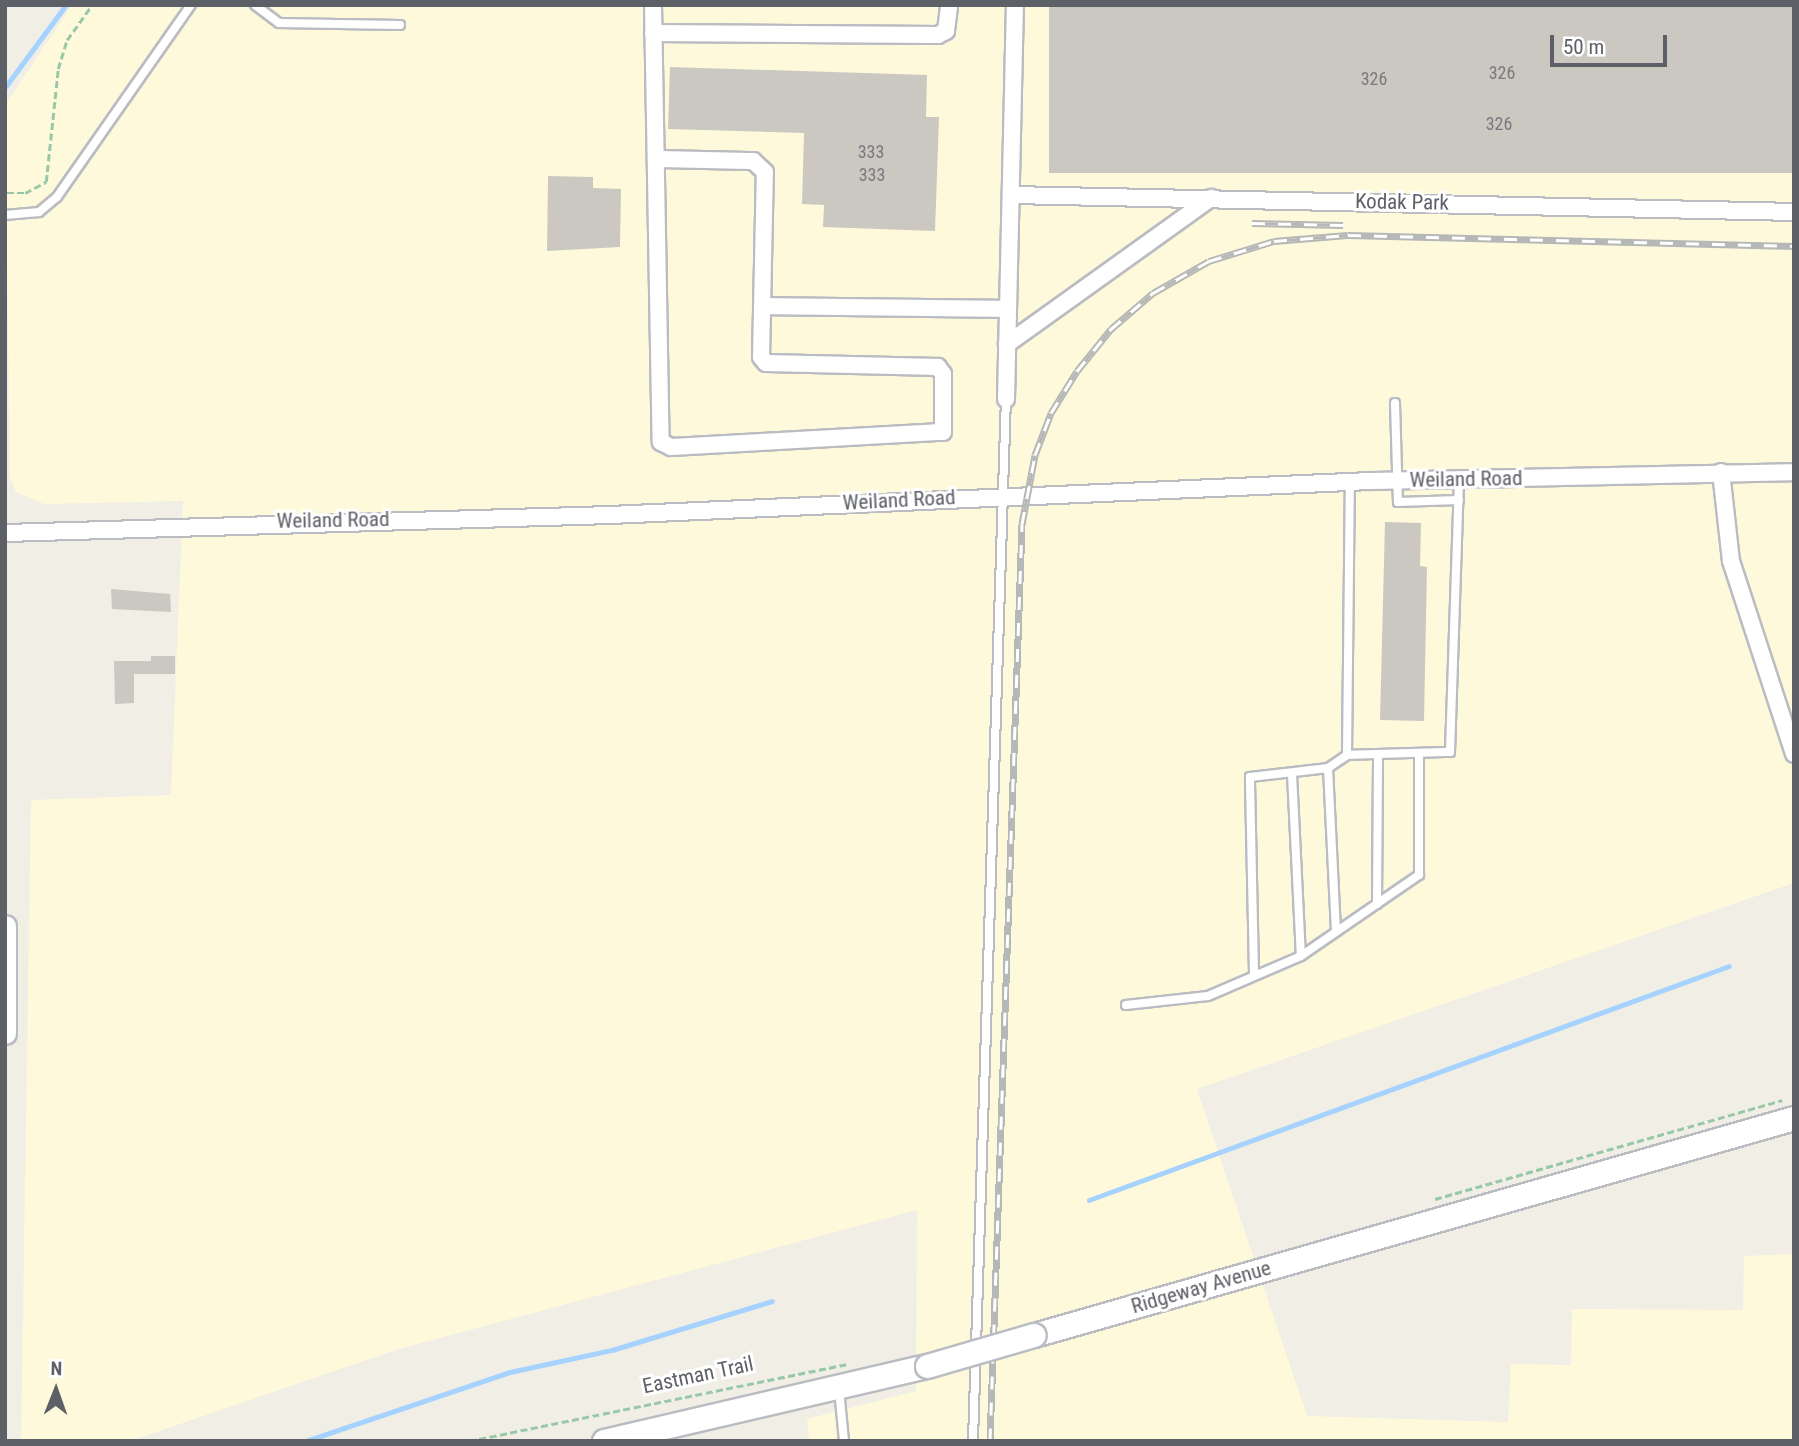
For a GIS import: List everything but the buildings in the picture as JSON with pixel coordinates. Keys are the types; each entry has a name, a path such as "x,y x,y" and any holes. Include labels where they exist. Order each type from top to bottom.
{"main road":[{"name":"Ridgeway Avenue","path":"604,1441 839,1389 927,1366 1794,1118"}],"street":[{"path":"653,5 661,442 671,447 943,432 943,374 938,367 766,363 761,356 761,166 753,161 656,159"},
{"path":"653,33 938,35 946,31 949,5"},
{"path":"1006,399 1014,5"},
{"name":"Kodak Park","path":"1011,195 1794,212"},
{"path":"1007,344 1211,198"},
{"path":"762,306 1008,309"},
{"path":"1721,472 1729,552 1794,754"},
{"name":"Weiland Road","path":"5,533 610,515 1003,495 1350,482 1794,472"},
{"path":"5,926 5,1033"}],"lane":[{"path":"5,215 39,212 57,197 191,5"},
{"path":"255,5 279,23 400,25"},
{"path":"973,1441 1006,399"},
{"path":"1395,403 1398,502 1459,500"},
{"path":"1254,973 1251,777 1328,768 1347,755 1450,752 1459,479"},
{"path":"1347,755 1350,482"},
{"path":"1126,1005 1208,996 1254,973 1301,956 1419,875 1419,753"},
{"path":"1377,904 1378,755"},
{"path":"1328,768 1336,932"},
{"path":"1292,774 1301,956"},
{"path":"839,1389 844,1441"}],"path":[{"path":"7,193 25,193 46,182 58,69 68,40 92,5"},
{"name":"Eastman Trail","path":"469,1441 849,1363"}],"shaded area":[{"path":"72,5 1794,5 1794,883 1197,1089 1307,1416 1508,1422 1511,1364 1571,1365 1572,1309 1743,1310 1744,1256 1794,1254 1794,1441 809,1441 807,1419 916,1391 917,1210 399,1349 130,1441 21,1441 31,800 171,795 183,501 44,504 16,492 10,478 5,105"}],"waterway":[{"path":"6,86 66,5"},
{"path":"1089,1200 1729,966"},
{"path":"306,1441 510,1372 612,1350 772,1301"}],"railway":[{"path":"1252,223 1343,225"},
{"path":"990,1441 1022,524 1035,455 1051,413 1077,371 1111,329 1153,293 1209,261 1274,241 1348,235 1794,246"}]}
